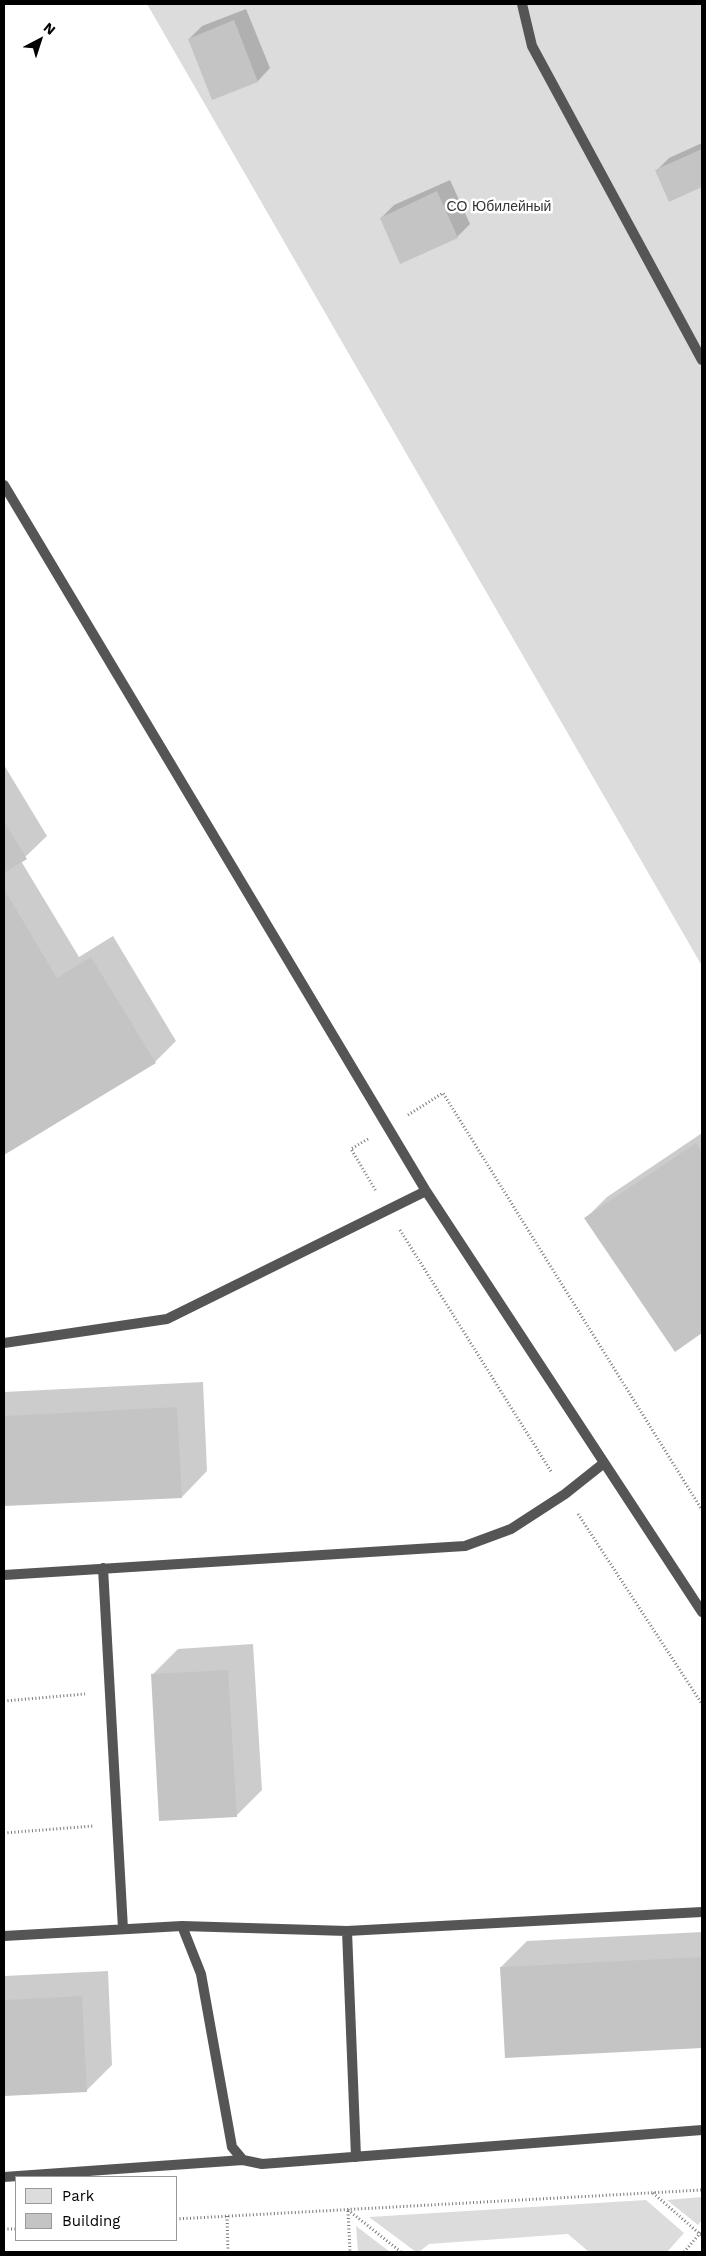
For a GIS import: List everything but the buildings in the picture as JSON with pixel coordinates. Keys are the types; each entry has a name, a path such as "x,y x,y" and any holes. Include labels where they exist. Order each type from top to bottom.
{"lane":[{"path":"522,4 532,46 702,360"},
{"path":"4,484 426,1191 702,1612"},
{"path":"4,1343 167,1319 426,1191"},
{"path":"4,1574 465,1546 511,1529 565,1494 604,1463"},
{"path":"103,1568 123,1929"},
{"path":"4,1936 182,1926 347,1931 702,1912"},
{"path":"182,1926 201,1974 232,2147 243,2160"},
{"path":"347,1931 356,2157"},
{"path":"18,2176 243,2160 262,2164 702,2130"}],"path":[{"path":"702,1510 443,1093 351,1150 565,1494 702,1704"},
{"path":"4,1701 110,1692"},
{"path":"4,1833 117,1824"},
{"path":"178,2219 702,2190"},
{"path":"652,2193 701,2234 684,2252"},
{"path":"348,2210 350,2252"},
{"path":"348,2210 401,2252"},
{"path":"227,2216 228,2252"}],"green space":[{"name":"СО Юбилейный","path":"147,4 702,4 702,966"},
{"path":"702,2197 702,2220 698,2225 667,2200"},
{"path":"646,2200 684,2233 667,2252 589,2252 568,2234 429,2244 419,2252 416,2252 369,2217"},
{"path":"356,2226 390,2252 358,2252"}]}
